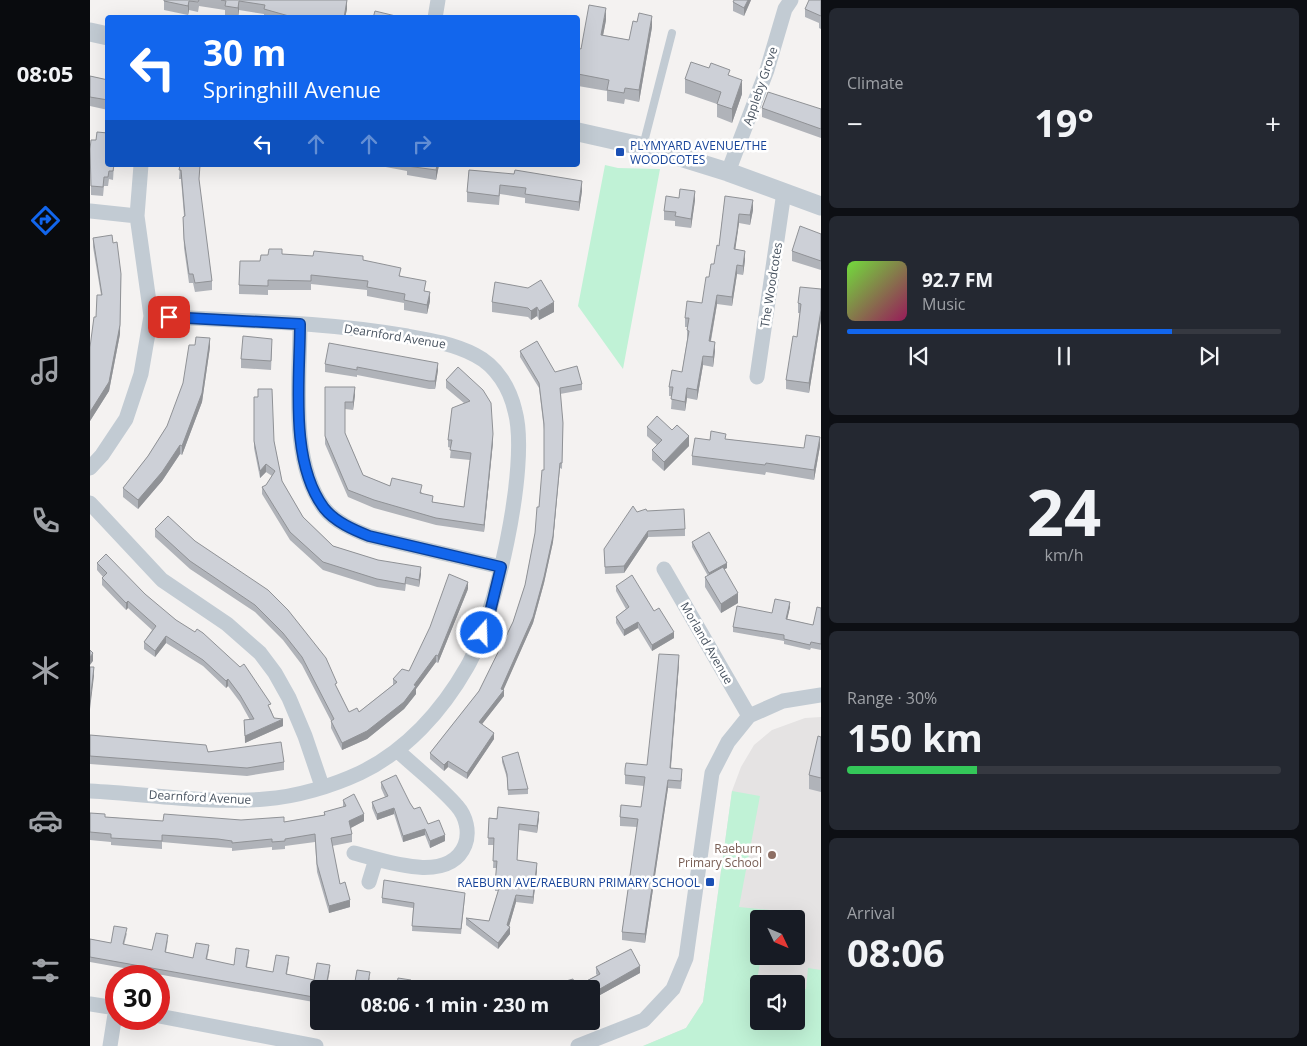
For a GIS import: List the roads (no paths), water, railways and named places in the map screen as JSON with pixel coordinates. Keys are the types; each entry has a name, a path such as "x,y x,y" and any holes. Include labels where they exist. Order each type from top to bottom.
{"street":[{"path":"436,15 438,0"},
{"name":"Appleby Grove","path":"728,172 767,70 785,9 790,0"},
{"path":"90,32 105,35"},
{"path":"580,132 643,146 728,172 821,206"},
{"path":"90,468 102,455 126,419 141,374 151,316 137,216 141,167"},
{"name":"The Woodcotes","path":"757,377 784,192"},
{"path":"90,211 137,216"},
{"name":"Dearnford Avenue","path":"90,791 227,800 267,799 322,786 359,773 398,751 440,708 468,665 489,616 513,505 519,438 516,413 507,386 477,356 447,344 359,328 151,316"},
{"path":"300,324 300,443 308,475 324,509 350,529 369,536 501,567"},
{"path":"90,503 162,580 227,624 260,653 275,673 288,698 305,736 322,786"},
{"name":"Morland Avenue","path":"664,570 749,716"},
{"path":"578,1046 644,1020 673,989 686,958 712,773 728,742 749,716 783,701 821,695"},
{"path":"354,853 423,868 439,868 451,862 463,850 468,837 466,823 457,806 398,751"},
{"path":"369,882 376,859"},
{"path":"90,1004 105,1006"},
{"path":"170,1018 316,1046"},
{"path":"110,1046 113,1030"}],"lane":[{"path":"643,146 660,87 672,34"}],"place":[{"name":"PLYMYARD AVENUE/THE WOODCOTES","path":"620,152"},
{"name":"Raeburn Primary School","path":"772,855"},
{"name":"RAEBURN AVE/RAEBURN PRIMARY SCHOOL","path":"710,882"}]}
